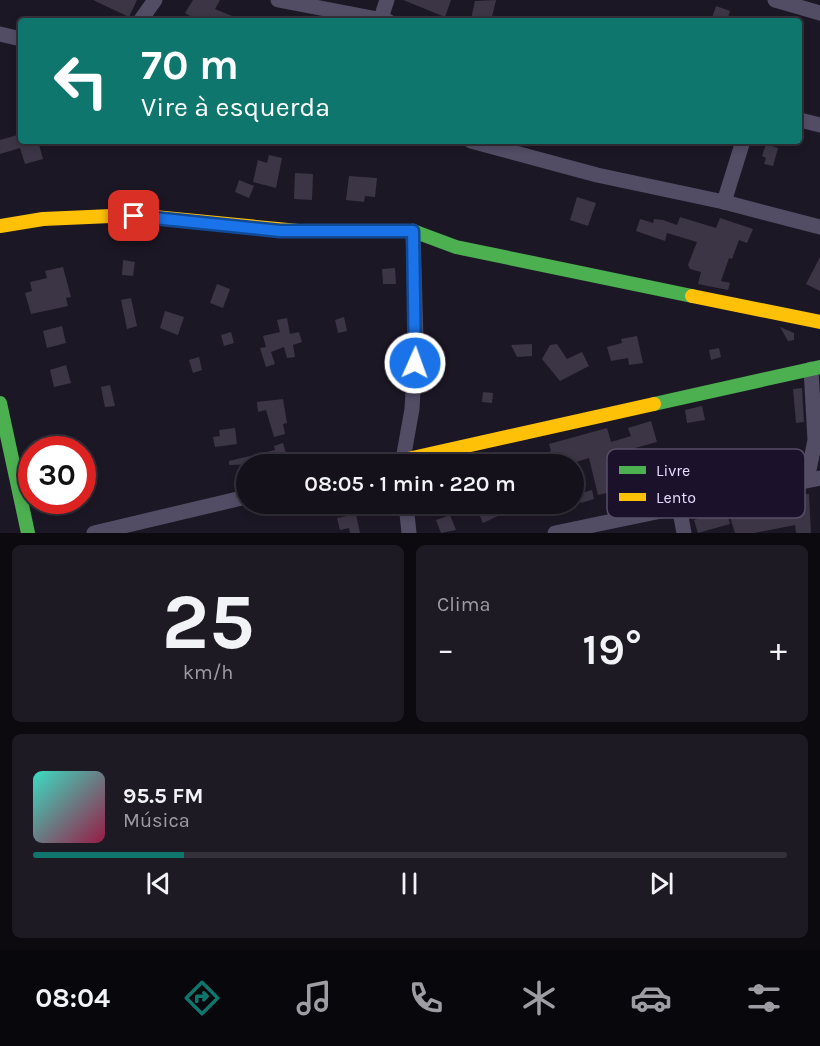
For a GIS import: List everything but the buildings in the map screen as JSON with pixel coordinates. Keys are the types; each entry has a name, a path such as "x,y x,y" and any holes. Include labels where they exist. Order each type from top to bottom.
{"street":[{"path":"142,18 155,0"},
{"path":"278,0 372,18"},
{"path":"383,18 387,0"},
{"path":"775,0 812,8"},
{"path":"797,18 812,8"},
{"path":"0,34 18,38"},
{"path":"802,120 820,125"},
{"path":"482,144 597,175 724,202 820,227"},
{"path":"724,202 742,144"},
{"path":"0,226 43,219 134,216 280,231 413,231 456,247 820,322"},
{"path":"0,231 0,242"},
{"path":"404,454 412,409 416,341 413,231"},
{"path":"441,454 815,368 814,479"},
{"path":"0,403 28,533"},
{"path":"94,533 236,499"},
{"path":"407,514 409,533"},
{"path":"555,533 624,518"},
{"path":"681,518 684,533"}],"traffic: fast":[{"path":"298,231 413,231 456,247 692,296"},
{"path":"654,404 820,367"},
{"path":"0,403 28,533"}],"traffic: slow":[{"path":"0,226 43,219 134,215 298,231"},
{"path":"692,296 820,322"},
{"path":"430,454 654,404"}],"route":[{"path":"134,216 280,231 413,231 415,363"}]}
